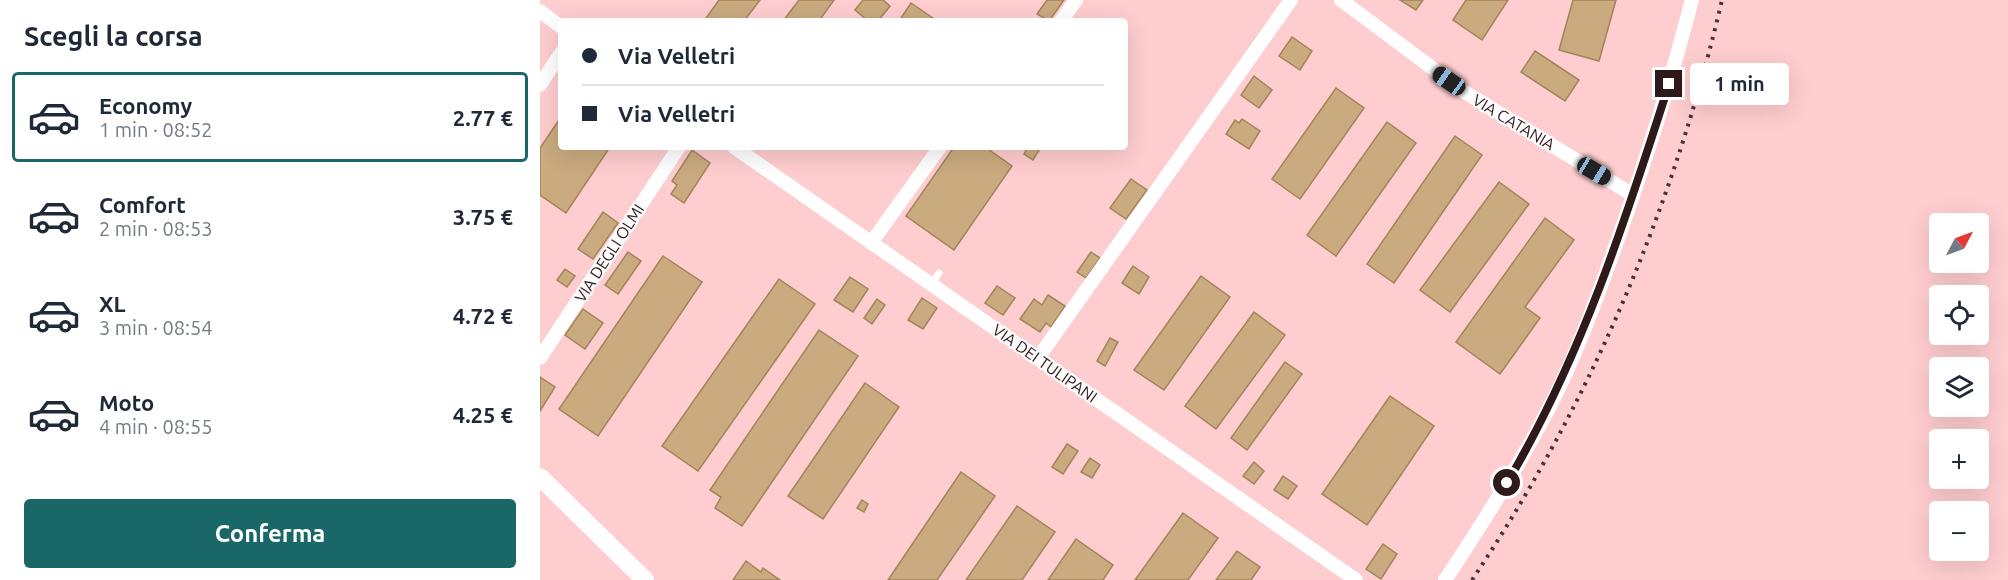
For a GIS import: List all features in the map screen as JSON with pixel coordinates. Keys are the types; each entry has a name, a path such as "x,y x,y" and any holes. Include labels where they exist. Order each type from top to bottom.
{"street":[{"path":"1063,18 1076,0"},
{"path":"1038,358 1291,0"},
{"name":"VIA CATANIA","path":"1341,0 1463,91 1634,195"},
{"path":"1445,580 1488,514 1552,403 1598,295 1634,195 1676,62 1692,0"},
{"path":"540,11 558,25"},
{"path":"540,85 558,58"},
{"name":"VIA DEGLI OLMI","path":"540,358 677,150"},
{"name":"VIA DEI TULIPANI","path":"738,150 871,243 935,279 1038,358 1356,580"},
{"path":"871,243 938,150"},
{"path":"540,477 645,580"}],"building":[{"path":"719,0 760,0 746,18 706,18"},
{"path":"799,0 834,0 821,18 785,18"},
{"path":"863,0 883,0 890,6 880,18 864,18 855,10"},
{"path":"1047,0 1064,0 1051,18 1044,18 1037,14"},
{"path":"1400,0 1423,0 1416,10"},
{"path":"1466,0 1508,0 1482,40 1453,20"},
{"path":"1573,0 1616,0 1599,61 1559,50"},
{"path":"911,3 933,18 901,18"},
{"path":"1292,37 1312,51 1300,70 1279,56"},
{"path":"1535,51 1579,80 1565,101 1521,72"},
{"path":"1254,76 1272,90 1259,108 1241,95"},
{"path":"1336,88 1364,108 1300,199 1272,179"},
{"path":"1242,119 1260,131 1249,149 1226,134 1235,120 1239,123"},
{"path":"558,121 558,150 608,150 566,213 540,195 540,148"},
{"path":"1387,122 1416,143 1336,256 1307,235"},
{"path":"1455,136 1482,155 1394,283 1367,264"},
{"path":"692,150 710,163 684,203 671,194 677,185 672,181"},
{"path":"952,150 989,150 1012,166 954,250 906,216"},
{"path":"1026,150 1039,150 1033,160 1024,154"},
{"path":"1131,179 1147,190 1126,219 1110,208"},
{"path":"1499,182 1529,204 1450,312 1420,290"},
{"path":"603,212 618,223 593,259 578,249"},
{"path":"1545,218 1574,240 1525,307 1540,318 1500,374 1456,342"},
{"path":"628,252 641,261 618,294 605,285"},
{"path":"1091,252 1100,258 1086,278 1077,272"},
{"path":"663,256 702,282 598,436 559,409"},
{"path":"1133,266 1149,277 1139,294 1122,283"},
{"path":"565,269 575,276 567,287 557,280"},
{"path":"1201,276 1230,297 1164,390 1134,370"},
{"path":"850,277 868,289 853,312 834,300"},
{"path":"779,279 815,304 698,471 662,446"},
{"path":"997,286 1015,298 1003,315 985,303"},
{"path":"1048,295 1065,306 1051,327 1046,323 1040,332 1020,319 1034,299 1042,305"},
{"path":"922,298 937,308 923,329 908,320"},
{"path":"877,299 885,305 872,324 864,318"},
{"path":"583,309 603,323 585,349 565,335"},
{"path":"1254,312 1285,335 1216,429 1185,406"},
{"path":"819,330 858,356 742,526 715,508 721,497 710,490"},
{"path":"1110,338 1118,342 1105,366 1097,361"},
{"path":"1285,362 1302,374 1247,450 1231,438"},
{"path":"540,377 555,387 540,411"},
{"path":"865,383 899,407 823,519 788,496"},
{"path":"1390,396 1434,426 1367,525 1322,494"},
{"path":"1067,444 1078,451 1063,474 1052,467"},
{"path":"1090,458 1100,465 1092,478 1081,472"},
{"path":"1254,462 1264,471 1254,484 1243,476"},
{"path":"961,472 995,496 937,580 888,580"},
{"path":"1283,476 1297,486 1288,499 1274,490"},
{"path":"862,500 868,504 864,512 857,508"},
{"path":"1017,506 1055,532 1022,580 966,580"},
{"path":"1183,513 1218,538 1188,580 1135,580"},
{"path":"1076,539 1113,565 1103,580 1048,580"},
{"path":"1383,544 1397,554 1381,579 1366,569"},
{"path":"1237,551 1260,567 1251,580 1216,580"},
{"path":"746,561 761,572 763,568 780,580 733,580"}],"railway":[{"path":"1472,580 1515,513 1554,444 1623,301 1653,228 1679,153 1722,0"}],"route":[{"path":"1507,483 1546,414 1575,352 1634,195 1669,84"}]}
